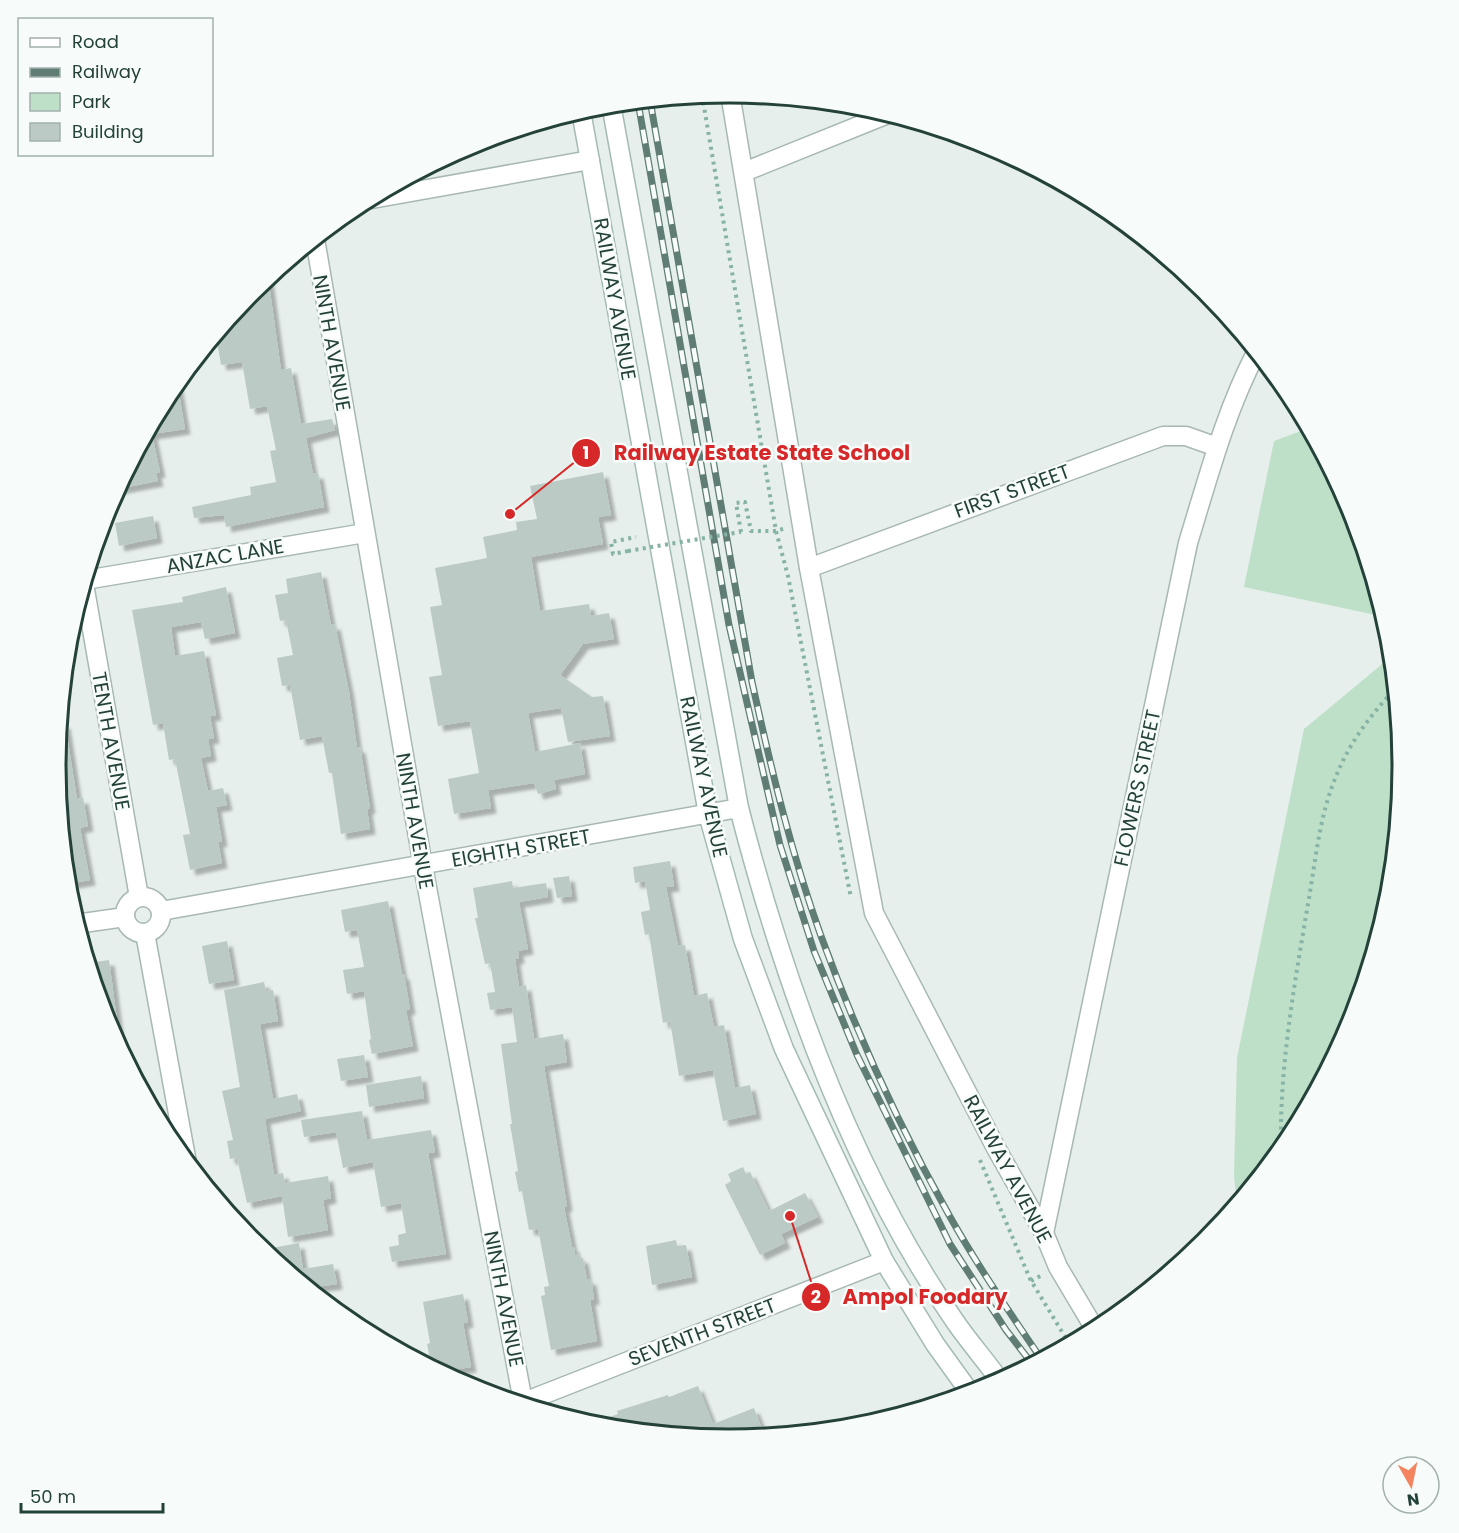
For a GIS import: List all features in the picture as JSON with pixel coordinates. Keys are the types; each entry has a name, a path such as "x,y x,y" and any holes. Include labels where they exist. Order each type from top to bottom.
{"street":[{"name":"RAILWAY AVENUE","path":"732,103 801,524 874,913 996,1148 1044,1233 1058,1267 1091,1322"},
{"name":"RAILWAY AVENUE","path":"613,114 739,808 758,883 809,1033 861,1155 921,1266 955,1321 995,1374"},
{"name":"RAILWAY AVENUE","path":"583,120 708,814 743,939 784,1049 884,1261 935,1344 965,1386"},
{"path":"744,172 874,120"},
{"path":"393,195 590,160"},
{"name":"NINTH AVENUE","path":"317,248 423,866 520,1396"},
{"name":"FLOWERS STREET","path":"1044,1233 1188,543 1217,447 1244,375 1253,359"},
{"name":"FIRST STREET","path":"809,568 1163,436 1186,436 1217,447"},
{"name":"ANZAC LANE","path":"93,581 365,533"},
{"name":"TENTH AVENUE","path":"88,599 139,897"},
{"name":"EIGHTH STREET","path":"161,911 739,808"},
{"path":"139,897 155,901 161,911 156,928 145,933 131,929 124,917 126,906 139,897"},
{"path":"85,923 124,917"},
{"path":"145,933 183,1142"},
{"name":"SEVENTH STREET","path":"531,1399 884,1261"}],"path":[{"path":"636,537 610,542 613,554 741,532 736,503 745,502 751,531 776,531 801,524"},
{"path":"1280,1136 1286,1055 1301,949 1326,803 1347,752 1377,707 1389,695"}],"green space":[{"path":"1301,431 1304,435 1325,473 1358,553 1375,615 1244,587 1274,441"},
{"path":"1384,662 1392,723 1392,810 1380,896 1370,938 1358,980 1325,1060 1281,1135 1236,1194 1234,1176 1237,1058 1304,729"}],"building":[{"path":"270,288 281,370 291,368 301,424 332,419 335,430 306,438 313,474 318,473 324,507 226,527 224,515 194,518 192,507 251,495 250,487 276,482 270,451 276,450 267,406 250,409 242,362 221,365 218,345"},
{"path":"179,396 185,429 156,433"},
{"path":"153,439 160,472 156,473 158,481 128,487"},
{"path":"603,472 611,515 598,517 603,544 531,557 540,611 589,604 591,616 609,613 614,639 583,644 560,675 592,697 603,696 610,736 568,742 561,708 528,713 535,752 580,743 585,774 554,780 556,789 538,794 534,783 488,790 491,808 454,814 448,779 479,773 470,721 438,726 429,677 442,675 430,607 442,605 435,568 487,558 483,537 517,530 516,522 537,519 530,486"},
{"path":"153,516 157,538 119,546 115,523"},
{"path":"321,572 331,625 335,624 370,808 367,809 370,829 341,834 332,773 329,773 322,736 300,740 290,685 282,686 277,658 293,655 286,620 280,621 275,595 288,593 286,579"},
{"path":"226,587 235,633 205,639 201,622 171,627 175,656 204,651 216,715 210,716 214,738 208,739 211,756 201,758 208,791 223,788 227,805 216,807 222,841 218,842 222,863 190,870 183,835 190,834 175,759 169,760 163,723 153,725 132,610 183,602 182,597"},
{"path":"67,734 77,799 83,798 88,826 80,828 90,880 77,882 72,853 67,810"},
{"path":"670,861 674,886 666,887 678,946 685,945 694,996 707,993 714,1027 724,1025 735,1088 750,1085 756,1114 723,1121 713,1070 679,1076 670,1021 663,1023 649,934 645,935 641,912 650,910 645,881 635,883 633,867"},
{"path":"569,876 572,896 557,898 553,878"},
{"path":"512,881 513,888 546,883 548,897 519,902 528,949 518,951 519,958 515,959 519,987 526,985 534,1039 563,1034 567,1062 544,1066 572,1247 579,1258 583,1258 587,1280 591,1279 594,1299 590,1300 597,1341 551,1350 541,1296 545,1295 544,1287 549,1286 538,1229 529,1230 522,1191 519,1192 515,1172 518,1171 501,1044 517,1042 512,1007 490,1010 487,993 495,992 490,963 485,964 475,918 478,918 473,888"},
{"path":"388,901 402,974 404,974 410,1009 406,1010 413,1046 372,1054 364,991 347,994 343,970 364,967 357,930 345,932 341,910"},
{"path":"227,941 234,980 209,984 202,946"},
{"path":"109,960 117,1020 101,980 96,962"},
{"path":"264,982 266,991 273,990 278,1021 260,1024 273,1099 297,1094 301,1111 265,1119 274,1175 283,1173 285,1183 328,1176 331,1198 323,1200 328,1230 288,1237 282,1196 247,1203 237,1158 230,1159 227,1141 233,1140 222,1091 240,1087 224,990"},
{"path":"364,1055 368,1077 341,1081 337,1059"},
{"path":"421,1076 424,1098 369,1107 366,1085"},
{"path":"362,1111 367,1140 431,1130 435,1152 428,1153 446,1254 392,1262 389,1247 399,1245 398,1235 406,1233 401,1203 381,1207 373,1162 343,1168 336,1132 304,1137 301,1120"},
{"path":"743,1167 746,1174 750,1172 769,1211 805,1193 818,1217 781,1234 785,1243 760,1255 725,1185 731,1181 728,1174"},
{"path":"676,1240 677,1246 686,1245 692,1277 652,1285 646,1246"},
{"path":"299,1243 303,1269 333,1264 337,1284 318,1287 273,1248"},
{"path":"463,1294 468,1322 463,1323 471,1367 454,1370 430,1359 427,1344 430,1343 423,1302"},
{"path":"698,1386 713,1424 754,1408 762,1429 686,1429 607,1418 618,1414 617,1411 668,1395 669,1397"}],"railway":[{"path":"651,108 752,682 774,778 800,873 849,1008 879,1078 913,1147 971,1252 1038,1354"},
{"path":"639,110 729,625 780,845 814,951 857,1055 950,1244 1006,1330 1028,1359"}],"place":[{"name":"Railway Estate State School","path":"510,514"},
{"name":"Ampol Foodary","path":"790,1216"}]}
